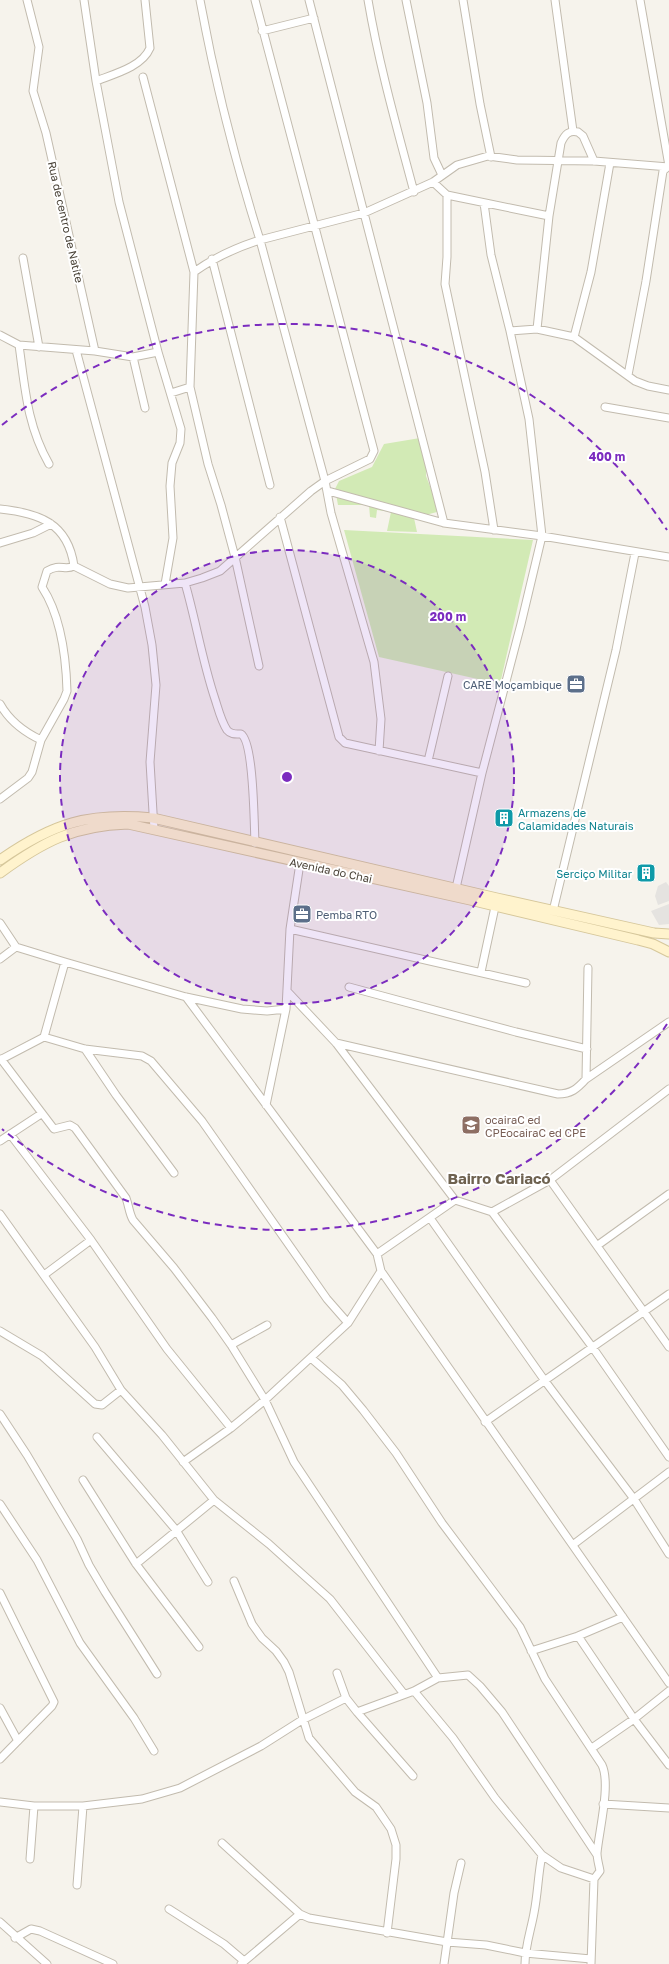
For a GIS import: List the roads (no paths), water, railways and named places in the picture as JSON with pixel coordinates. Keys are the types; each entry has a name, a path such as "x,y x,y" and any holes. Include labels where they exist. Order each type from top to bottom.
{"main road":[{"name":"Avenida do Chai","path":"0,860 46,832 77,821 113,816 153,818 255,843 553,911 654,933 669,934"},
{"name":"Avenida do Chai","path":"0,873 34,850 64,835 113,825 128,824 495,906 638,940 653,944 669,952"}],"street":[{"name":"Rua de centro de Natite","path":"27,0 39,47 33,92 46,133 95,351"},
{"path":"84,0 96,81 119,202 158,352 172,392 182,435 172,463 170,486 173,538 165,584"},
{"path":"96,81 121,71 148,54 150,48 145,0"},
{"path":"200,0 211,60 234,157 260,240 328,491 331,513 374,662 381,719 380,751"},
{"path":"1,797 28,778 32,772 42,740 67,691 60,634 54,607 42,587 44,577 52,568 59,566 71,568 74,566 110,584 128,588 185,583 202,578 220,571 280,517 325,481 370,459 374,451 255,0"},
{"path":"309,0 444,523"},
{"path":"368,0 390,106 414,192"},
{"path":"406,0 428,110 434,158 442,175"},
{"path":"463,0 480,104 491,156"},
{"path":"555,0 573,131"},
{"path":"640,0 669,167"},
{"path":"262,31 314,18"},
{"path":"143,77 194,272 190,387 208,464 221,505 234,557 259,666"},
{"path":"537,329 549,216 561,143 564,136 573,131 578,132 583,136 594,161"},
{"path":"194,272 212,259 233,249 260,240 364,213 414,192 433,182 457,165 491,156 517,160 594,161 669,167"},
{"path":"574,337 591,272 610,163"},
{"path":"628,375 646,281 663,171 669,167"},
{"path":"433,182 447,195 502,208 549,216"},
{"path":"447,195 446,289 472,403 494,530"},
{"path":"456,888 482,773 521,624 542,536 528,419 510,331 491,255 484,203"},
{"path":"23,258 39,347"},
{"path":"212,259 270,485"},
{"path":"510,331 537,329 574,337 628,375 648,386 669,390"},
{"path":"0,335 19,345 95,351 133,357 158,352"},
{"path":"19,345 25,398 32,428 49,464"},
{"path":"76,350 140,587 152,645 156,685 150,762 154,829"},
{"path":"133,357 144,408"},
{"path":"172,392 190,387"},
{"path":"605,407 669,418"},
{"path":"328,491 444,523 542,536 635,553 669,557"},
{"path":"0,508 40,517 51,524 62,534 72,550 74,566"},
{"path":"280,517 338,733 345,743 482,773"},
{"path":"0,543 33,533 51,524"},
{"path":"553,911 616,650 635,553"},
{"path":"185,583 196,621 204,664 219,710 227,729 234,734 241,734 246,740 251,764 255,843"},
{"path":"428,761 448,676"},
{"path":"0,704 11,719 22,730 42,740"},
{"path":"266,1105 286,1009 290,929 300,863"},
{"path":"481,972 495,906"},
{"path":"0,923 16,947 65,962 186,996 242,1009 267,1011 286,1009"},
{"path":"290,929 526,983"},
{"path":"0,958 16,947"},
{"path":"44,1037 65,962"},
{"path":"586,1079 588,968"},
{"path":"349,987 516,1032 587,1049"},
{"path":"287,991 336,1043 455,1200 492,1212 593,1348 669,1458"},
{"path":"186,996 377,1254 381,1271 485,1422 574,1544 669,1683"},
{"path":"336,1043 558,1094 567,1094 578,1088 586,1079 669,1022"},
{"path":"348,1323 327,1299 202,1121 157,1066 142,1056 85,1049 44,1037 0,1059 54,1129 73,1125 126,1198 130,1206 129,1214 133,1220 179,1274 212,1318 231,1345 265,1400 294,1462 438,1678"},
{"path":"85,1049 116,1095 174,1173"},
{"path":"492,1212 550,1180 669,1089"},
{"path":"0,1141 41,1114"},
{"path":"10,1134 91,1240 167,1349 230,1428"},
{"path":"550,1180 598,1245 669,1347"},
{"path":"598,1245 669,1194"},
{"path":"377,1254 455,1200"},
{"path":"0,1214 95,1347 121,1390 162,1436 214,1500 269,1544 330,1599 404,1694"},
{"path":"430,1218 545,1381 634,1499 669,1554"},
{"path":"44,1275 91,1240"},
{"path":"183,1462 230,1428 265,1400 348,1323 381,1271"},
{"path":"485,1422 669,1294"},
{"path":"231,1345 267,1325"},
{"path":"0,1331 42,1356 95,1404 102,1405 121,1390"},
{"path":"222,1843 300,1914 309,1918 447,1942 486,1945 525,1953 591,1961 594,1879 600,1871 597,1855 605,1771 592,1748 545,1679 520,1627 442,1523 396,1454 342,1385 311,1358"},
{"path":"0,1414 27,1455 77,1539 89,1565 105,1592 157,1674"},
{"path":"97,1437 176,1530 208,1582"},
{"path":"574,1544 669,1472"},
{"path":"83,1480 136,1564 199,1647"},
{"path":"136,1564 214,1500"},
{"path":"0,1504 37,1560 80,1643 134,1718 154,1751"},
{"path":"234,1581 252,1624 262,1638 276,1651 289,1672 302,1720 310,1738 355,1792 376,1807 391,1829 396,1845 396,1859 387,1932"},
{"path":"0,1593 54,1702 0,1759"},
{"path":"531,1651 578,1636 623,1617"},
{"path":"578,1636 634,1718 669,1764"},
{"path":"337,1673 346,1698 413,1776"},
{"path":"357,1712 414,1691 438,1678 468,1675 480,1686 502,1712 597,1855"},
{"path":"414,1691 453,1738 495,1798 542,1855 561,1868 594,1879"},
{"path":"592,1748 669,1691"},
{"path":"0,1802 34,1806 83,1806 142,1799 180,1788 260,1746 302,1720 346,1698"},
{"path":"0,1708 18,1741"},
{"path":"603,1804 669,1808"},
{"path":"30,1859 34,1806"},
{"path":"78,1886 83,1806"},
{"path":"525,1964 525,1953 535,1912 539,1869 542,1855"},
{"path":"444,1964 461,1863"},
{"path":"169,1909 224,1944 242,1963 300,1914"},
{"path":"0,1922 16,1938 47,1964"},
{"path":"16,1938 31,1928 113,1964"}],"place":[{"name":"CARE Moçambique","path":"576,684"},
{"name":"Armazens de Calamidades Naturais","path":"504,818"},
{"name":"Serciço Militar","path":"646,873"},
{"name":"Pemba RTO","path":"302,914"},
{"name":"ocairaC ed CPEocairaC ed CPE","path":"471,1125"}],"district":[{"name":"Bairro Cariacó","path":"499,1178"}]}
